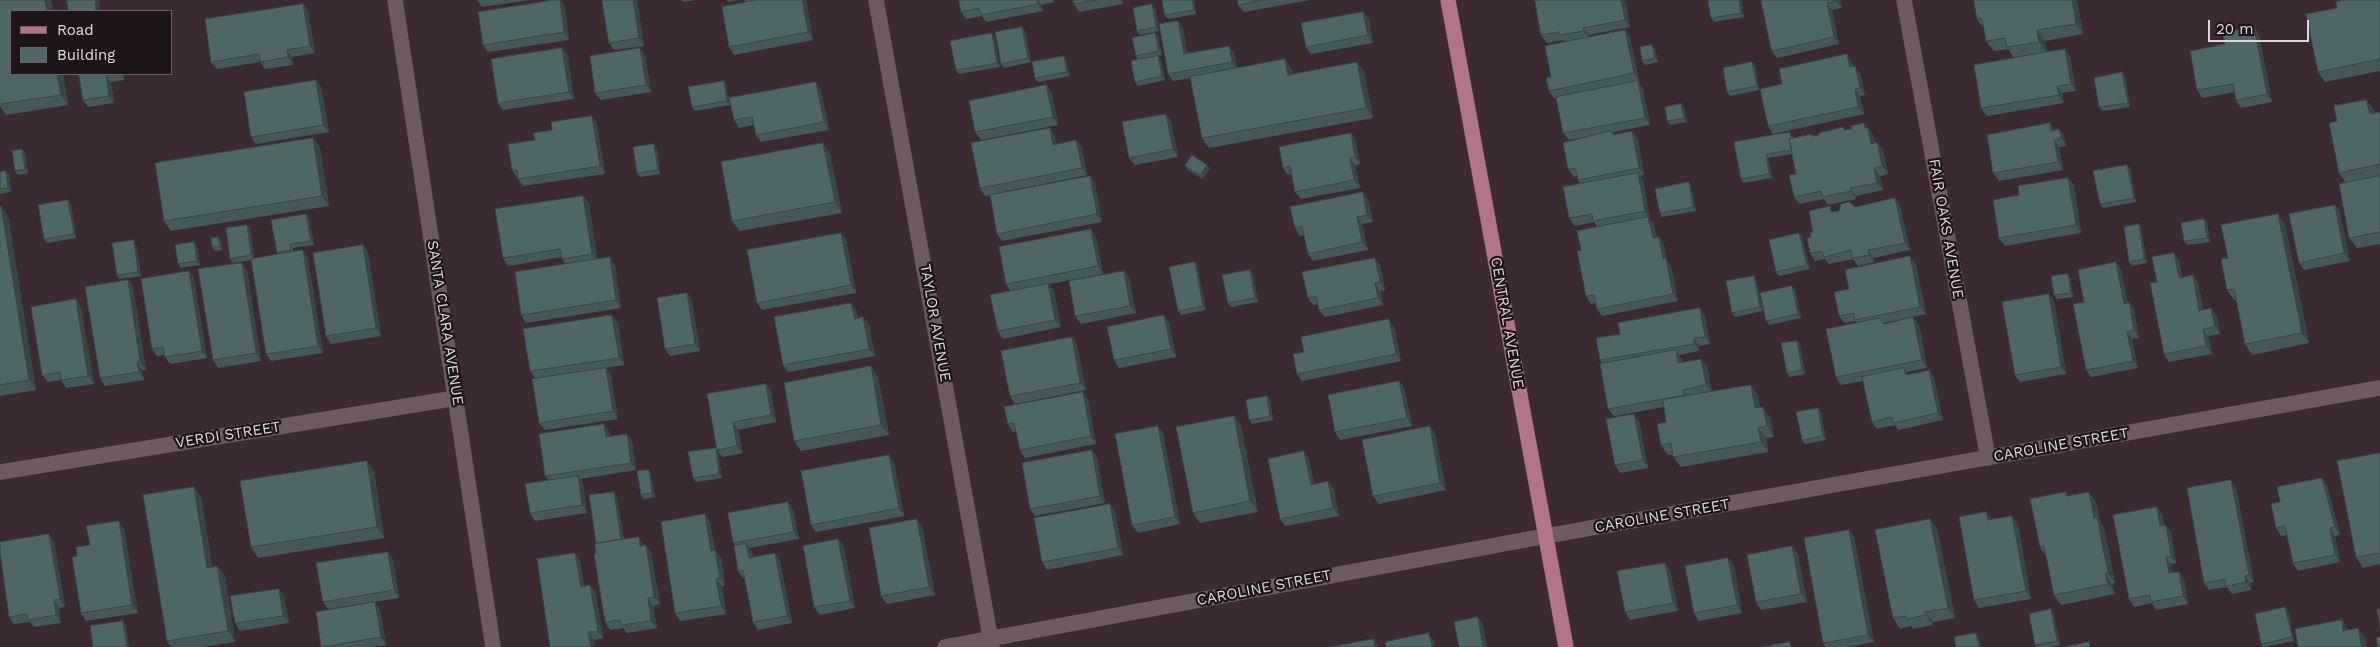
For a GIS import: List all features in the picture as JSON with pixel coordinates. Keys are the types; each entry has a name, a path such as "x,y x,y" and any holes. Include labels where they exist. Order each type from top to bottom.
{"main road":[{"name":"CENTRAL AVENUE","path":"1448,0 1566,647"}],"street":[{"name":"SANTA CLARA AVENUE","path":"395,0 494,647"},
{"name":"TAYLOR AVENUE","path":"876,0 992,643"},
{"name":"FAIR OAKS AVENUE","path":"1904,0 1988,458"},
{"name":"CAROLINE STREET","path":"945,647 992,643 1546,536 2380,388"},
{"name":"VERDI STREET","path":"0,472 456,398"}],"building":[{"path":"0,0 45,0 47,10 10,10 10,75 57,75 61,95 0,104"},
{"path":"67,0 95,0 96,10 68,10"},
{"path":"560,0 564,32 483,45 478,12"},
{"path":"602,0 633,0 639,38 609,43"},
{"path":"756,0 802,0 808,32 729,47 722,7"},
{"path":"959,0 1037,0 1038,4 981,15 979,8 961,12"},
{"path":"1073,0 1097,0 1074,4"},
{"path":"1162,0 1192,0 1194,10 1165,15"},
{"path":"1238,0 1263,0 1238,5"},
{"path":"1535,0 1621,0 1625,20 1583,28 1584,31 1560,35 1559,32 1541,35"},
{"path":"1708,0 1739,0 1741,13 1711,18"},
{"path":"1761,0 1836,0 1827,3 1834,37 1772,51"},
{"path":"1974,0 2072,0 2076,24 2037,30 2039,42 2007,47 2005,38 1986,41 1982,19 1977,19"},
{"path":"2344,0 2380,0 2380,59 2318,72 2306,14 2337,8 2336,2"},
{"path":"303,4 310,46 287,50 288,57 260,62 259,54 211,62 205,19"},
{"path":"1152,4 1156,27 1137,31 1133,8"},
{"path":"1363,12 1368,35 1306,47 1301,23"},
{"path":"1178,21 1184,54 1229,46 1232,62 1168,74 1159,24"},
{"path":"1022,27 1028,58 1001,64 995,32"},
{"path":"2254,27 2267,94 2236,100 2233,84 2197,90 2190,51 2225,44 2223,33"},
{"path":"1625,30 1634,73 1549,91 1546,78 1551,77 1545,46"},
{"path":"992,33 997,63 956,70 950,41"},
{"path":"1155,33 1159,51 1136,56 1132,38"},
{"path":"1652,45 1655,58 1642,61 1640,47"},
{"path":"562,48 569,92 498,103 491,59"},
{"path":"640,48 646,85 595,93 590,56"},
{"path":"2065,49 2071,84 2057,86 2059,95 1981,108 1974,65"},
{"path":"1847,54 1850,67 1855,66 1860,88 1855,89 1858,107 1768,126 1760,89 1782,84 1779,69"},
{"path":"1064,56 1067,72 1035,78 1032,62"},
{"path":"1158,56 1162,76 1135,82 1131,61"},
{"path":"1285,59 1288,75 1357,62 1366,108 1202,138 1190,77"},
{"path":"1752,62 1757,86 1727,92 1723,68"},
{"path":"2122,72 2128,103 2099,107 2094,78"},
{"path":"79,75 106,75 109,96 83,100"},
{"path":"316,80 323,125 251,137 244,92"},
{"path":"724,81 727,101 692,107 688,87"},
{"path":"1638,81 1645,118 1563,133 1556,97"},
{"path":"816,82 824,122 756,135 752,117 734,120 729,98"},
{"path":"1046,85 1053,117 975,132 969,101"},
{"path":"2366,100 2370,114 2380,112 2380,164 2339,173 2329,123 2337,121 2334,106"},
{"path":"1681,104 1684,118 1667,121 1665,107"},
{"path":"1166,114 1173,149 1129,158 1122,122"},
{"path":"592,116 600,166 518,179 517,170 512,170 508,144 535,140 533,133 552,130 551,122"},
{"path":"1864,123 1865,128 1868,128 1871,144 1877,142 1882,166 1874,168 1877,183 1850,188 1851,191 1823,197 1821,191 1794,197 1789,175 1796,174 1789,139 1811,134 1812,136 1819,135 1819,133 1843,127 1844,130 1852,129 1851,126"},
{"path":"2050,123 2051,131 2059,129 2061,138 2054,140 2058,162 1993,173 1987,135"},
{"path":"1050,128 1053,145 1076,140 1082,168 980,188 971,143"},
{"path":"1612,131 1613,135 1632,131 1639,168 1578,180 1575,168 1568,169 1563,143"},
{"path":"1790,132 1791,138 1789,139 1792,150 1766,154 1769,174 1741,179 1734,142"},
{"path":"1351,133 1355,157 1350,158 1354,180 1295,192 1290,166 1283,168 1279,147"},
{"path":"313,138 322,196 164,221 155,163"},
{"path":"823,143 835,202 732,221 721,162"},
{"path":"654,144 658,170 637,173 633,147"},
{"path":"22,149 25,169 15,171 12,151"},
{"path":"1192,155 1207,165 1200,175 1185,166"},
{"path":"2127,165 2134,198 2100,204 2093,171"},
{"path":"6,171 8,188 0,189 0,172"},
{"path":"1638,173 1645,211 1593,221 1592,214 1569,218 1563,187"},
{"path":"1090,176 1097,214 997,234 990,195"},
{"path":"2380,176 2380,232 2349,238 2339,184"},
{"path":"2068,178 2076,225 1999,238 1993,200 2019,195 2018,186"},
{"path":"1689,182 1693,207 1660,213 1655,189"},
{"path":"1363,192 1367,215 1357,217 1362,242 1308,254 1302,226 1295,228 1290,207"},
{"path":"583,196 592,254 562,259 560,249 503,258 495,209"},
{"path":"1895,198 1905,243 1868,250 1869,255 1853,258 1851,250 1824,257 1822,251 1810,253 1807,238 1811,237 1810,232 1813,232 1809,211 1830,206 1831,212 1839,211 1841,204 1849,202 1855,207"},
{"path":"68,200 74,234 44,239 38,205"},
{"path":"2335,205 2344,253 2299,263 2289,214"},
{"path":"0,206 29,380 0,385"},
{"path":"306,214 311,241 290,244 291,250 277,252 271,220"},
{"path":"2278,214 2302,333 2245,344 2234,289 2227,290 2221,259 2228,258 2221,225"},
{"path":"1648,217 1653,238 1659,237 1663,259 1666,259 1673,294 1597,309 1594,295 1586,296 1577,251 1581,250 1577,231"},
{"path":"2204,219 2207,238 2184,241 2181,223"},
{"path":"2139,224 2144,259 2129,262 2124,227"},
{"path":"247,225 251,255 230,259 226,228"},
{"path":"1091,229 1098,266 1006,284 999,247"},
{"path":"841,233 851,285 757,303 747,250"},
{"path":"1799,233 1807,265 1776,272 1769,240"},
{"path":"218,237 220,246 212,247 211,238"},
{"path":"134,240 138,272 117,275 112,243"},
{"path":"194,242 197,261 178,264 175,245"},
{"path":"363,245 376,328 326,336 313,253"},
{"path":"303,250 318,346 266,354 251,259"},
{"path":"2174,253 2179,278 2193,275 2199,311 2211,308 2215,326 2203,329 2206,346 2164,354 2150,283 2157,282 2152,257"},
{"path":"1910,256 1920,307 1855,320 1854,313 1839,316 1834,292 1849,289 1845,270"},
{"path":"610,257 616,300 521,315 515,272"},
{"path":"1375,258 1380,282 1375,283 1378,298 1319,310 1316,296 1308,298 1302,272"},
{"path":"1195,262 1203,306 1178,311 1169,267"},
{"path":"2116,262 2124,304 2129,302 2134,330 2127,332 2133,361 2086,370 2073,304 2084,302 2078,270"},
{"path":"242,263 256,353 213,360 198,269"},
{"path":"1250,270 1255,298 1228,303 1222,275"},
{"path":"189,271 202,351 165,357 163,347 152,349 141,279"},
{"path":"1124,271 1130,306 1075,316 1069,281"},
{"path":"2068,274 2071,293 2054,295 2051,276"},
{"path":"1754,276 1760,307 1732,313 1726,281"},
{"path":"128,280 140,362 137,362 139,372 100,378 85,287"},
{"path":"1048,284 1055,320 998,331 990,295"},
{"path":"1792,286 1798,314 1766,321 1760,293"},
{"path":"687,293 695,344 665,349 657,298"},
{"path":"2049,294 2061,367 2015,375 2002,302"},
{"path":"76,299 88,376 61,380 60,372 42,375 31,307"},
{"path":"851,303 855,319 863,317 869,349 783,365 774,317"},
{"path":"1700,308 1705,337 1694,338 1694,344 1600,360 1596,338 1620,334 1618,323"},
{"path":"612,315 619,358 530,371 523,329"},
{"path":"1164,315 1171,349 1114,360 1107,327"},
{"path":"1913,317 1922,360 1836,377 1826,329 1879,318 1884,324"},
{"path":"1389,319 1396,354 1297,374 1293,354 1304,352 1301,337"},
{"path":"1072,337 1080,383 1010,396 1001,351"},
{"path":"1797,341 1802,370 1787,373 1781,343"},
{"path":"1676,350 1678,363 1701,359 1706,385 1683,390 1684,395 1608,409 1600,364"},
{"path":"871,366 881,425 794,441 784,383"},
{"path":"606,368 613,411 539,423 532,379"},
{"path":"1904,368 1906,375 1929,370 1938,413 1893,423 1892,417 1872,422 1862,377"},
{"path":"1399,381 1407,418 1335,432 1328,395"},
{"path":"766,384 771,415 733,422 737,446 717,450 707,394"},
{"path":"1751,385 1755,408 1763,407 1767,426 1758,428 1761,442 1673,457 1671,443 1661,445 1657,424 1666,422 1663,400"},
{"path":"1083,392 1091,436 1020,450 1014,423 1008,424 1004,407"},
{"path":"1267,396 1270,416 1249,420 1246,400"},
{"path":"1818,408 1823,436 1802,440 1796,412"},
{"path":"1634,414 1643,460 1615,465 1606,419"},
{"path":"1234,416 1250,501 1193,513 1176,427"},
{"path":"604,424 606,437 627,434 631,463 545,476 539,434"},
{"path":"1158,426 1175,517 1132,525 1115,434"},
{"path":"1430,426 1440,483 1373,496 1362,440"},
{"path":"716,448 719,474 693,478 688,452"},
{"path":"1092,450 1100,496 1030,509 1022,463"},
{"path":"1304,451 1311,485 1328,481 1333,508 1280,519 1268,459"},
{"path":"2380,453 2380,553 2356,557 2337,461"},
{"path":"889,455 899,508 811,525 801,471"},
{"path":"367,461 377,527 251,547 240,481"},
{"path":"649,470 652,493 641,495 637,471"},
{"path":"578,476 582,505 530,513 525,484"},
{"path":"2322,478 2335,527 2330,528 2335,555 2293,563 2285,526 2276,528 2271,504 2280,502 2277,487"},
{"path":"2231,480 2249,575 2245,576 2246,582 2226,586 2225,579 2204,583 2187,488"},
{"path":"194,487 207,568 217,566 228,631 167,641 143,495"},
{"path":"614,492 621,539 596,543 589,495"},
{"path":"2066,492 2066,496 2089,492 2094,518 2097,517 2108,573 2105,573 2108,584 2054,595 2044,546 2040,547 2030,499"},
{"path":"788,502 794,532 733,543 728,513"},
{"path":"1110,504 1118,548 1042,562 1034,518"},
{"path":"2157,507 2160,526 2166,525 2171,556 2166,557 2169,573 2179,572 2183,596 2151,602 2150,595 2129,599 2113,515"},
{"path":"1986,512 1988,520 2012,516 2026,591 1974,600 1959,517"},
{"path":"705,514 711,551 715,550 720,578 716,579 721,606 675,613 661,522"},
{"path":"917,519 929,587 881,596 869,528"},
{"path":"1930,519 1948,608 1925,612 1926,615 1906,619 1906,616 1893,618 1875,530"},
{"path":"119,521 132,605 81,613 72,557 77,556 76,547 90,545 86,526"},
{"path":"1849,530 1868,635 1823,643 1804,538"},
{"path":"49,534 60,599 54,600 56,615 28,620 27,614 9,617 0,542"},
{"path":"639,537 640,546 646,545 654,597 648,598 651,621 621,625 620,620 605,622 594,554 596,554 595,544"},
{"path":"838,539 850,601 814,607 803,546"},
{"path":"746,544 749,558 775,553 787,616 753,622 743,570 738,571 734,546"},
{"path":"1792,546 1801,594 1756,602 1747,555"},
{"path":"388,552 394,590 323,602 316,563"},
{"path":"575,553 581,587 590,585 598,631 588,632 591,647 550,647 537,559"},
{"path":"1728,558 1737,605 1694,613 1685,566"},
{"path":"1665,563 1673,603 1625,612 1617,571"},
{"path":"279,589 283,616 235,623 230,596"},
{"path":"375,602 381,637 321,647 316,612"},
{"path":"2285,607 2292,637 2261,644 2255,614"},
{"path":"2051,609 2057,641 2035,645 2029,614"},
{"path":"2377,609 2380,609 2380,627"},
{"path":"1478,617 1483,647 1459,647 1454,622"},
{"path":"2342,620 2343,631 2358,628 2362,647 2298,647 2295,629"},
{"path":"123,621 127,647 93,647 90,626"},
{"path":"1429,633 1432,647 1386,647 1385,642"},
{"path":"1976,633 1979,647 1956,647 1954,637"},
{"path":"2380,637 2380,647 2378,647 2376,638"},
{"path":"1374,639 1375,647 1331,647"},
{"path":"1790,642 1791,647 1762,647"},
{"path":"2089,642 2090,647 2063,647"}]}
